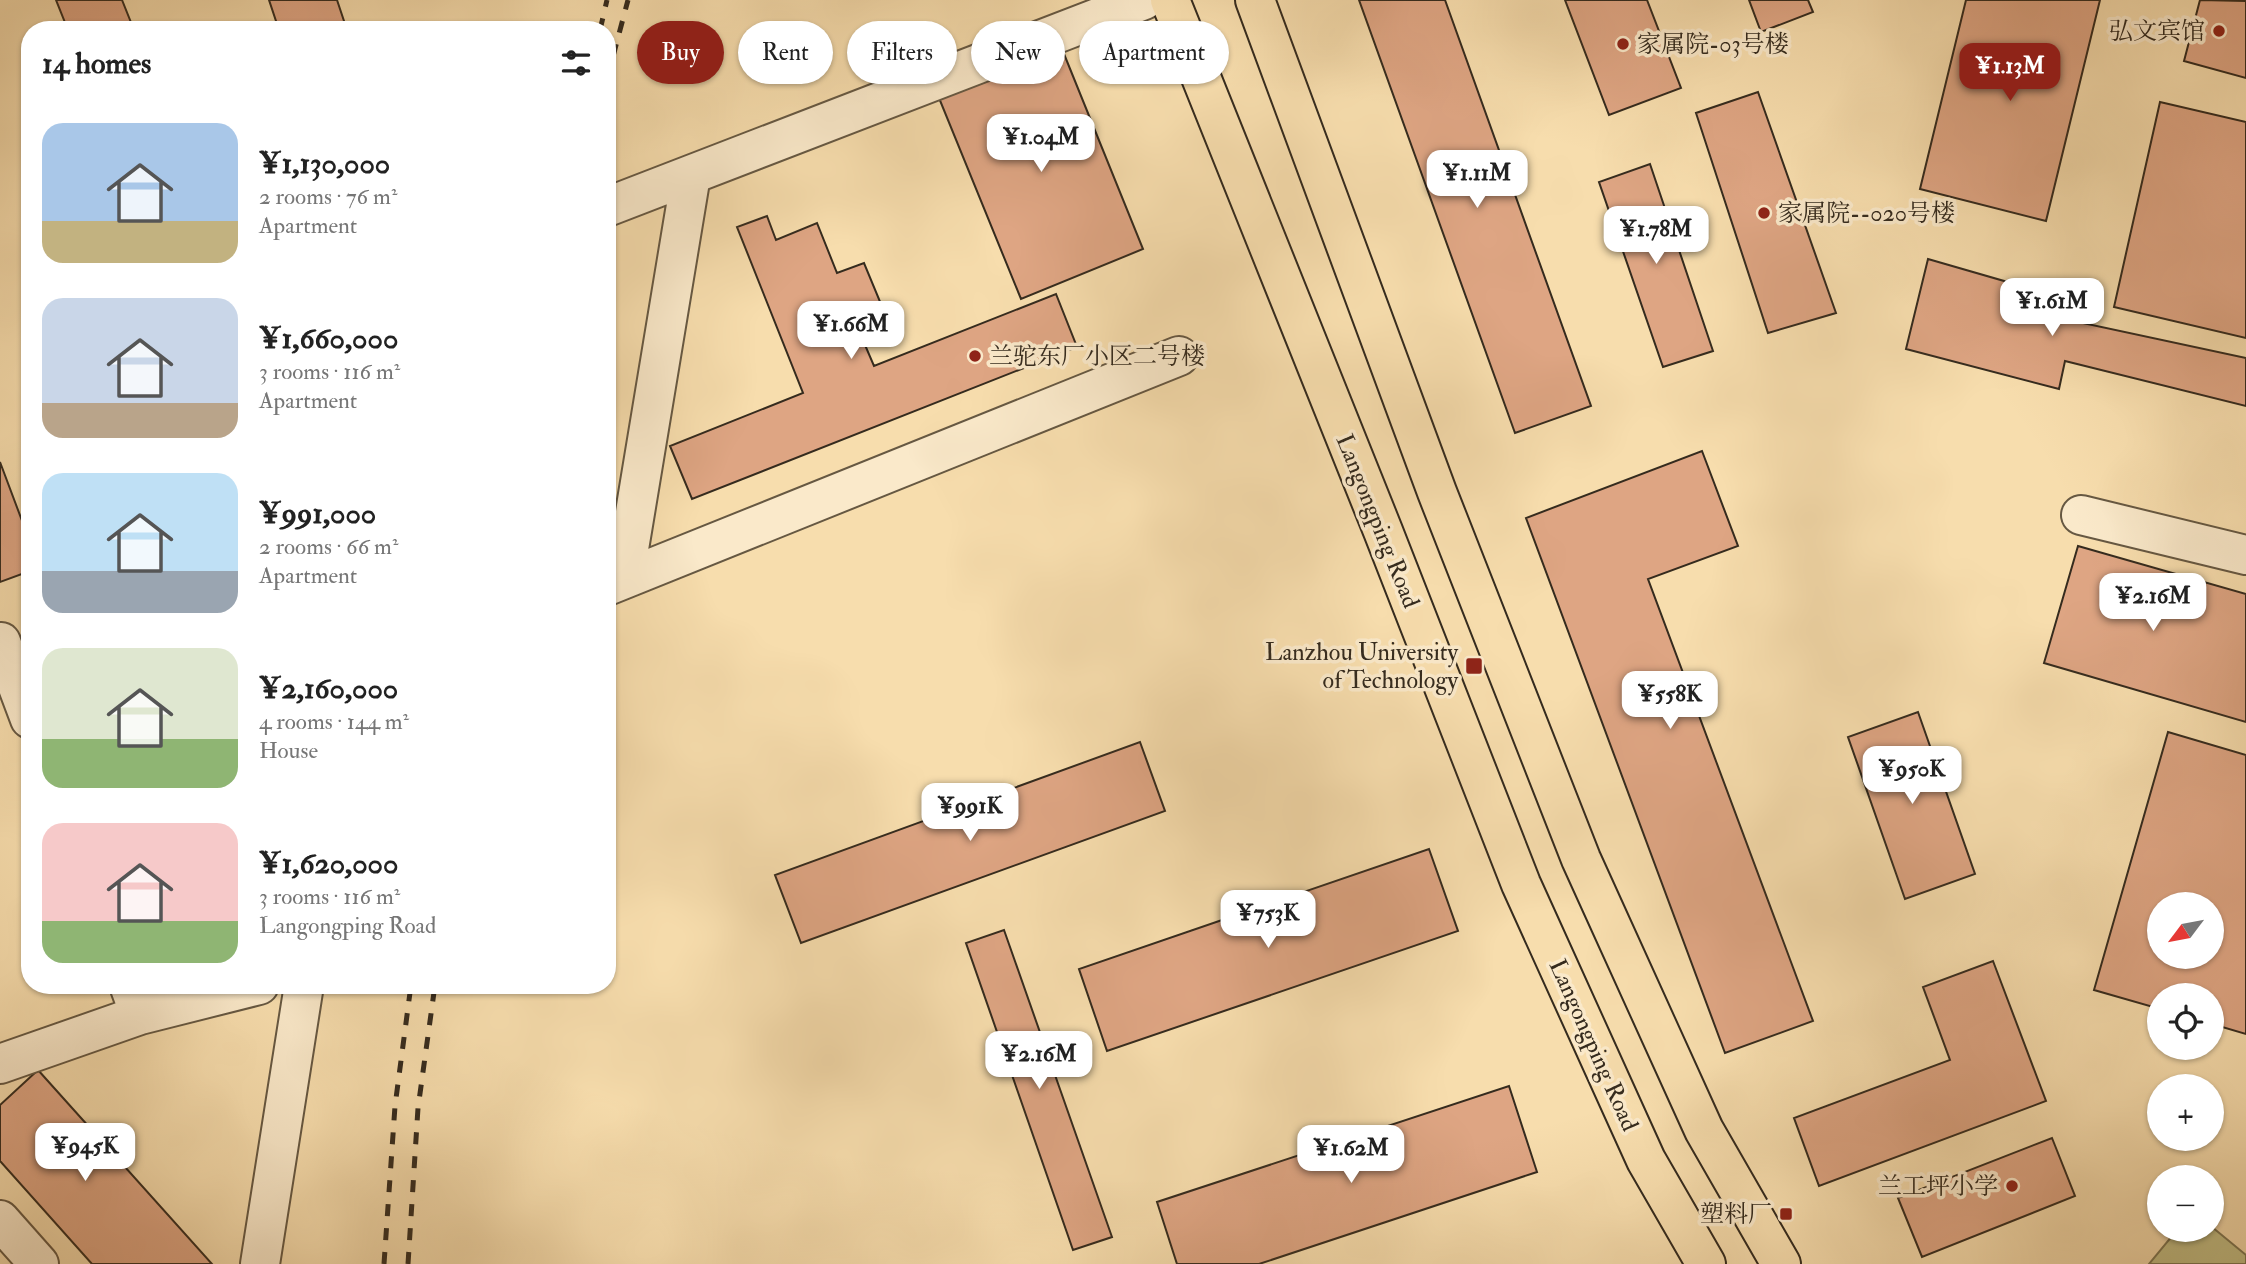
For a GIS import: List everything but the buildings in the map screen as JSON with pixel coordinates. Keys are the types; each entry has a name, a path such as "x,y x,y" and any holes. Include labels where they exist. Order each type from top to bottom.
{"highway":[{"name":"Langongping Road","path":"1170,0 1521,884 1646,1160 1706,1264"},
{"path":"1255,0 1437,492 1581,859 1704,1130 1781,1264"}],"street":[{"path":"616,204 1144,0"},
{"path":"616,577 691,175"},
{"path":"616,582 1179,356"},
{"path":"2081,515 2246,555"},
{"path":"10,640 21,683"},
{"path":"0,1064 134,1000 184,994"},
{"path":"260,1264 303,994"},
{"path":"0,1220 38,1264"}],"shaded area":[{"path":"2224,1237 2246,1255 2246,1264 2149,1264 2167,1242 2224,1242"}],"railway":[{"path":"602,21 607,0"},
{"path":"616,45 628,0"},
{"path":"384,1264 395,1106 410,994"},
{"path":"408,1264 418,1108 434,994"}],"place":[{"name":"弘文宾馆","path":"2219,31"},
{"name":"家属院-03号楼","path":"1623,44"},
{"name":"家属院--020号楼","path":"1764,213"},
{"name":"兰驼东厂小区二号楼","path":"975,356"},
{"name":"Lanzhou University of Technology","path":"1474,666"},
{"name":"兰工坪小学","path":"2012,1186"},
{"name":"塑料厂","path":"1786,1214"}]}
